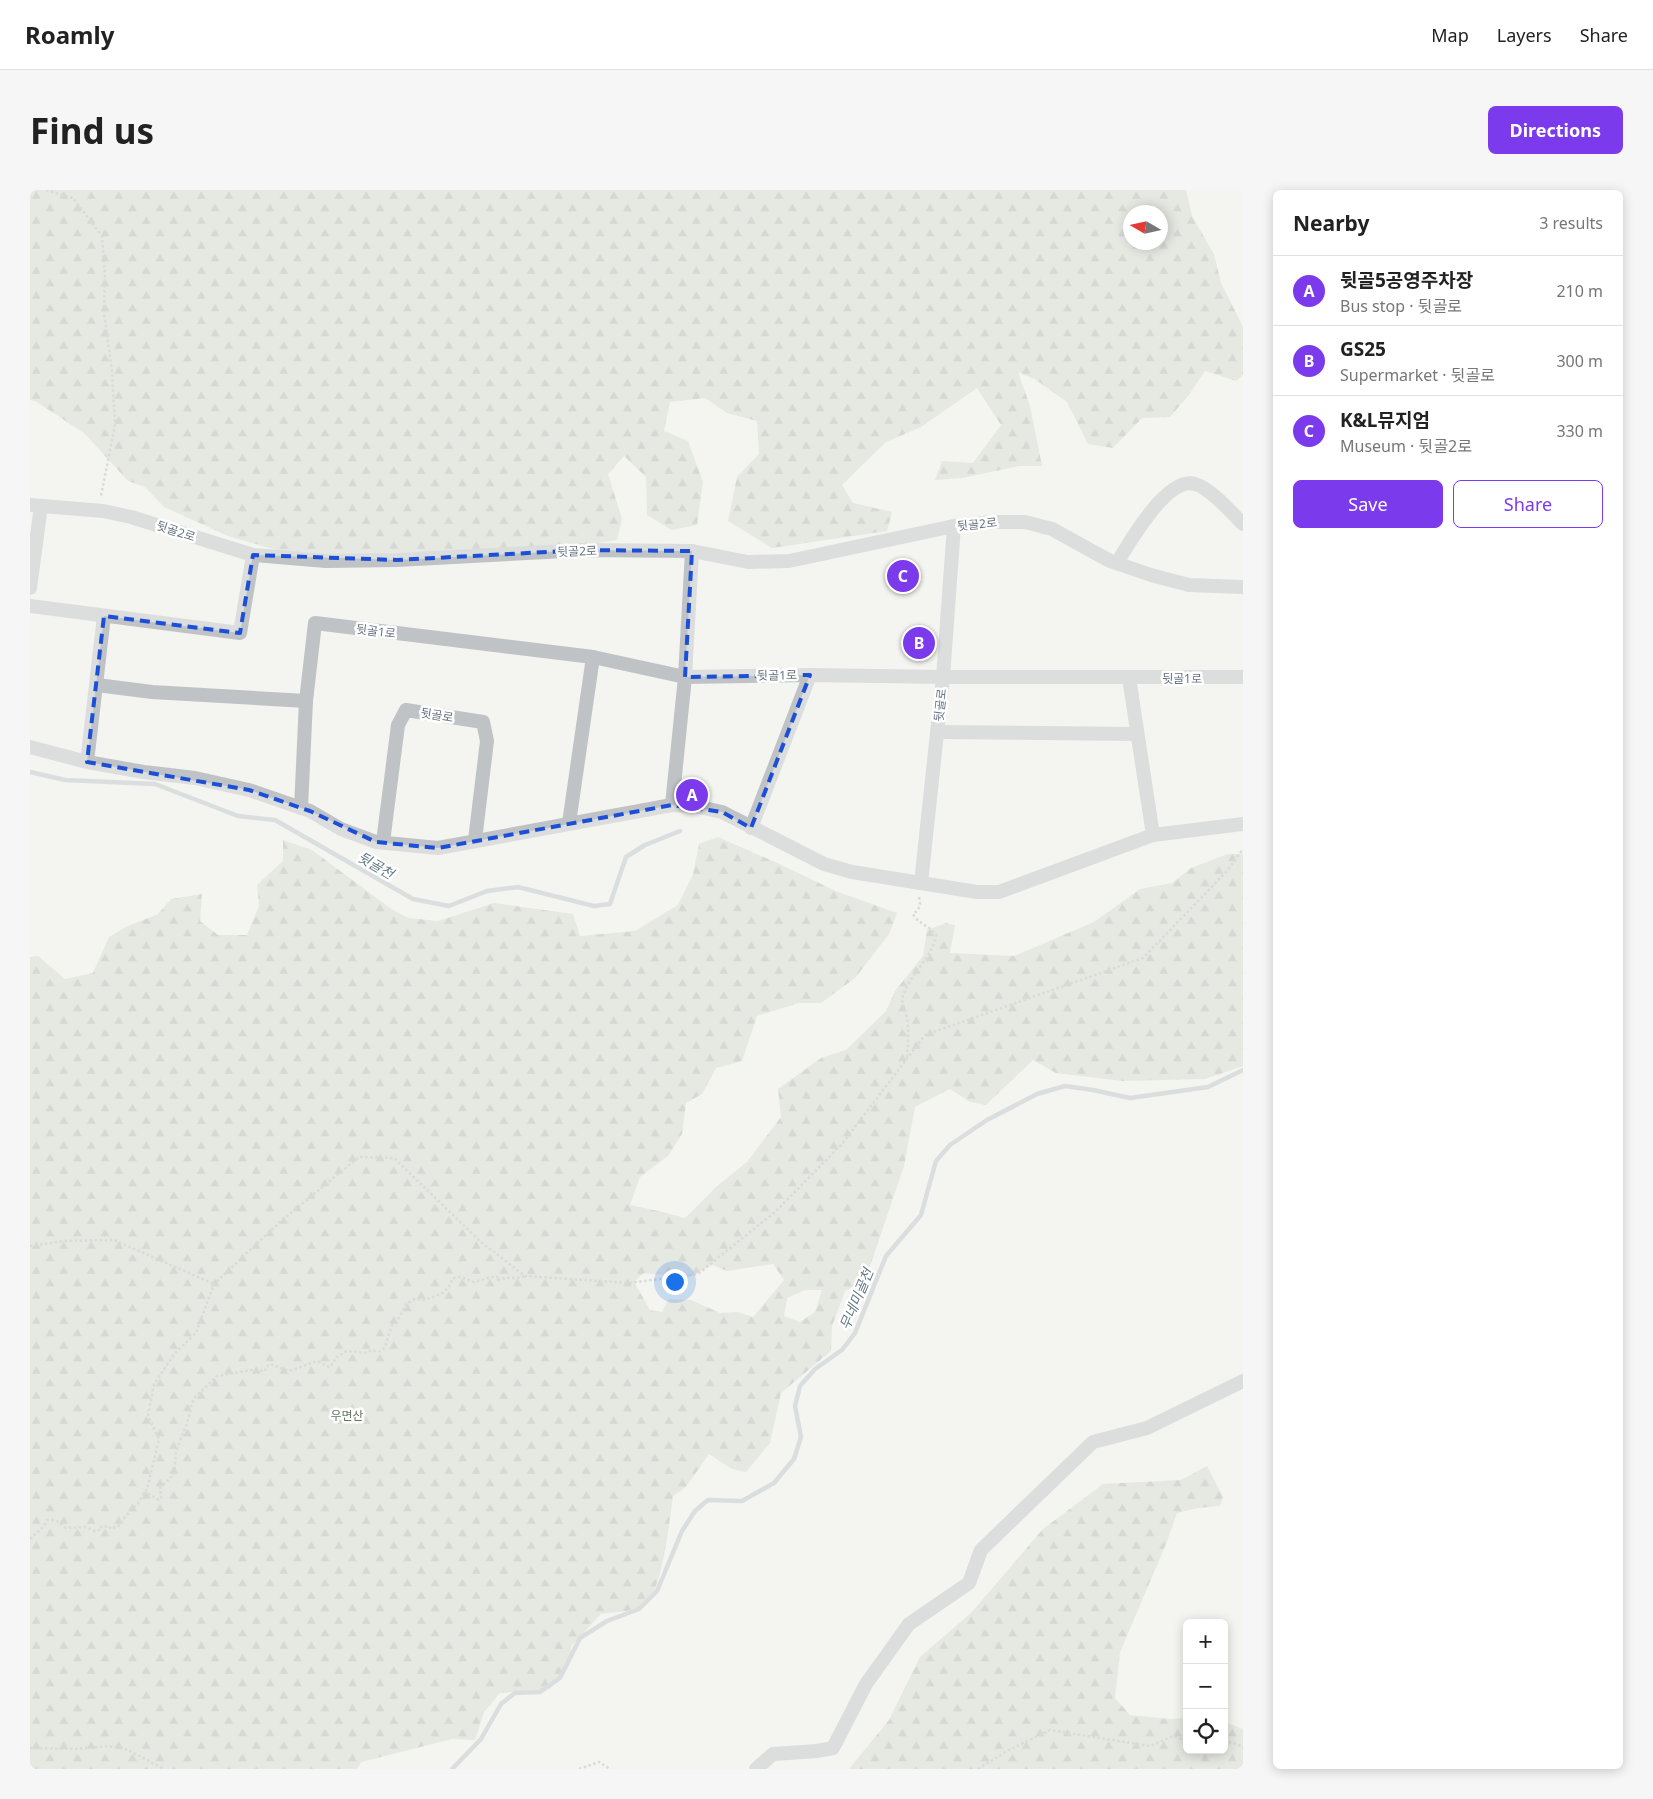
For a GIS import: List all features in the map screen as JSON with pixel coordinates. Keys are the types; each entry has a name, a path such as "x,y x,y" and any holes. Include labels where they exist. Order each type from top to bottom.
{"street":[{"path":"1117,563 1150,513 1179,485 1195,484 1212,494 1243,524"},
{"name":"뒷골2로","path":"36,506 94,511 131,517 253,555 326,561 584,550 692,551 748,562 789,561 954,526 993,522 1025,522 1052,529 1117,563 1189,585 1243,586"},
{"path":"30,588 36,506"},
{"name":"뒷골로","path":"918,882 943,678 954,526"},
{"path":"672,805 685,677 692,551"},
{"path":"30,606 240,633 253,555"},
{"path":"87,762 104,616"},
{"name":"뒷골1로","path":"306,702 316,623 592,657 685,677 810,675 943,678 1243,677"},
{"path":"569,823 592,657"},
{"path":"751,828 810,675"},
{"path":"1129,678 1153,835"},
{"path":"97,685 152,692 306,702 301,808"},
{"name":"뒷골로","path":"383,842 398,725 406,710 483,722 487,740 475,840"},
{"path":"937,732 1137,734"},
{"path":"30,746 87,762 144,772 195,778 249,790 310,811 341,829 376,842 438,848 672,805 694,806 722,812 824,864 852,872 977,892 999,892 1153,835 1243,824"},
{"path":"756,1769 773,1754 817,1752 833,1748 866,1684 909,1624 969,1583 980,1550 1093,1442 1147,1428 1243,1381"}],"path":[{"path":"46,190 73,198 102,236 105,275 104,312 112,372 115,424 103,494 94,511"},
{"path":"142,1493 149,1494 159,1500 161,1498 160,1488 174,1474 175,1454 187,1424 192,1402 217,1376 252,1370 265,1370 270,1364 289,1371 317,1361 330,1367 336,1358 348,1351 365,1354 372,1350 377,1352 383,1350 392,1325 399,1318 406,1304 415,1299 425,1300 442,1293 448,1288 453,1278 460,1277 474,1282 496,1276 499,1278 498,1280 525,1276 629,1283 698,1274 775,1212 842,1144 925,1035 1143,958 1227,871 1243,849"},
{"path":"907,1058 907,1018 902,998 908,983 929,954 936,935 932,928 916,920 913,914 918,910 920,904 918,882"},
{"path":"30,1540 44,1526 47,1520 51,1519 66,1528 86,1527 95,1531 99,1530 99,1527 109,1526 111,1528 120,1526 124,1518 138,1503 142,1493 147,1489 159,1439 148,1416 154,1384 175,1353 196,1332 214,1284 280,1222 359,1157 394,1158 481,1242 525,1276"},
{"path":"30,1246 65,1241 114,1240 214,1284"},
{"path":"978,1769 1050,1730 1150,1746 1173,1736 1183,1739"},
{"path":"1228,1743 1243,1746"},
{"path":"30,1748 74,1749 109,1746 128,1750 164,1769"},
{"path":"579,1769 599,1762 610,1769"}],"highlighted area":[{"path":"584,550 692,551 685,677 810,675 751,828 722,812 672,805 438,848 376,842 310,811 249,790 87,762 104,616 240,633 253,555 397,560"}],"green space":[{"path":"30,190 1186,190 1192,216 1214,254 1221,283 1243,327 1243,375 1236,381 1205,371 1188,396 1170,417 1142,418 1113,448 1088,444 1067,402 1036,380 1018,372 1030,406 1042,466 1019,466 962,478 935,480 942,461 973,463 1001,425 977,388 921,427 886,442 842,485 853,503 892,512 887,531 772,548 728,521 737,477 759,454 757,421 727,413 705,398 670,402 664,431 688,441 703,482 697,525 672,530 647,515 646,477 624,456 608,474 622,519 617,540 572,547 310,556 286,553 228,536 164,507 145,487 128,481 84,433 35,401 30,400"},
{"name":"우면산","path":"718,837 838,892 897,913 889,934 855,978 821,1003 799,1003 757,1016 742,1061 716,1068 702,1094 686,1103 682,1134 668,1156 640,1177 630,1205 685,1218 716,1187 747,1162 781,1117 778,1089 821,1058 846,1050 886,1011 895,991 923,956 927,930 946,923 955,925 950,953 1014,956 1094,922 1140,889 1172,883 1191,868 1228,854 1243,854 1243,1066 1205,1079 1122,1081 1056,1073 1033,1060 986,1105 970,1102 950,1089 915,1107 904,1166 865,1281 845,1291 832,1326 831,1351 781,1393 770,1443 746,1472 732,1469 709,1454 686,1487 673,1496 664,1555 660,1573 650,1600 638,1608 601,1614 571,1646 570,1662 550,1689 500,1693 484,1712 475,1740 452,1739 361,1762 357,1769 30,1769 30,957 38,956 65,979 93,973 109,937 126,927 158,914 171,899 202,894 200,921 218,935 247,935 259,906 257,885 283,861 283,840 312,850 390,908 408,918 438,921 494,903 573,914 580,936 635,931 678,905 693,874 699,844","holes":["773,1264 784,1280 753,1317 737,1312 720,1313 691,1300 669,1299 662,1312 650,1310 634,1282 644,1273 688,1278 712,1265 727,1271","805,1290 822,1290 815,1312 800,1322 784,1316 787,1298"]},
{"path":"1207,1466 1223,1497 1220,1506 1198,1508 1177,1513 1166,1544 1120,1652 1115,1698 1130,1715 1169,1719 1183,1718 1183,1754 1228,1754 1228,1723 1243,1729 1243,1769 849,1769 889,1720 920,1657 971,1613 1043,1529 1103,1484 1181,1480"}],"waterway":[{"name":"뒷골천","path":"30,772 65,780 155,784 238,816 275,820 413,899 449,906 487,891 518,887 594,906 610,904 626,857 645,845 680,831"},
{"name":"무네미골천","path":"452,1769 481,1739 501,1704 515,1693 540,1692 560,1678 580,1638 607,1621 639,1609 657,1591 682,1531 695,1511 708,1500 742,1501 774,1483 794,1459 801,1437 795,1406 800,1386 815,1369 842,1350 855,1333 886,1256 921,1215 936,1161 950,1145 987,1120 1037,1094 1065,1086 1130,1098 1208,1087 1243,1070"}],"place":[{"name":"K&L뮤지엄","path":"903,576"},
{"name":"GS25","path":"919,643"},
{"name":"뒷골5공영주차장","path":"692,795"}]}
